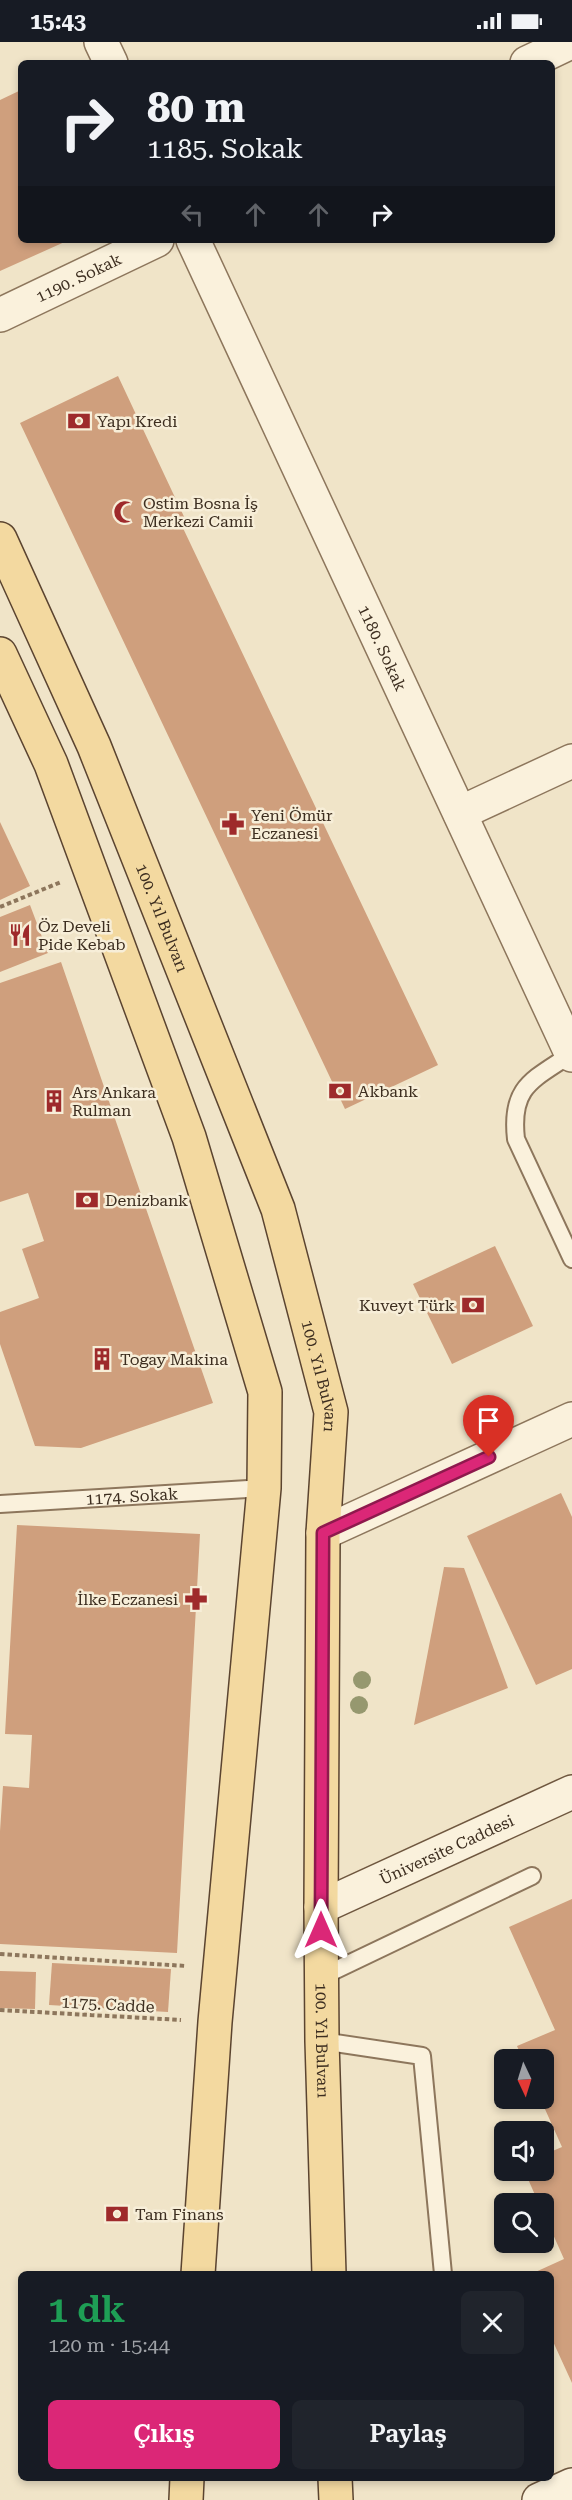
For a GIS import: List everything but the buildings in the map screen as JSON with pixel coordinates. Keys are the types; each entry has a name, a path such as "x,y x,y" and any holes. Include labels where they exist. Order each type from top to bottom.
{"main road":[{"name":"100. Yıl Bulvarı","path":"0,539 94,746 278,1209 331,1412 323,1533 321,1907 322,2041 329,2271"},
{"path":"0,654 51,764 189,1137 265,1392 264,1488 215,2022 198,2271"},
{"path":"186,2500 187,2481"}],"street":[{"path":"101,42 110,60"},
{"path":"533,60 571,42"},
{"name":"1190. Sokak","path":"0,315 152,243"},
{"name":"1180. Sokak","path":"194,243 572,1054"},
{"path":"460,813 572,761"},
{"path":"323,1533 572,1419"},
{"name":"Üniversite Caddesi","path":"321,1907 572,1792"},
{"path":"539,2500 572,2485"}],"lane":[{"path":"572,1054 527,1084 516,1109 514,1124 516,1139 572,1259"},
{"name":"1174. Sokak","path":"0,1504 264,1488"},
{"path":"321,1977 532,1876"},
{"path":"322,2041 422,2056 442,2271"}],"path":[{"path":"0,907 91,870"},
{"path":"0,1954 220,1968"},
{"name":"1175. Cadde","path":"0,2010 215,2022"}],"place":[{"name":"Yapı Kredi","path":"79,421"},
{"name":"Ostim Bosna İş Merkezi Camii","path":"125,512"},
{"name":"Yeni Ömür Eczanesi","path":"233,824"},
{"name":"Öz Develi Pide Kebab","path":"20,935"},
{"name":"Akbank","path":"340,1091"},
{"name":"Ars Ankara Rulman","path":"54,1101"},
{"name":"Denizbank","path":"87,1200"},
{"name":"Kuveyt Türk","path":"473,1305"},
{"name":"Togay Makina","path":"102,1359"},
{"name":"İlke Eczanesi","path":"196,1599"},
{"name":"Tam Finans","path":"117,2214"}],"route":[{"path":"321,1930 323,1533 489,1457"}]}
